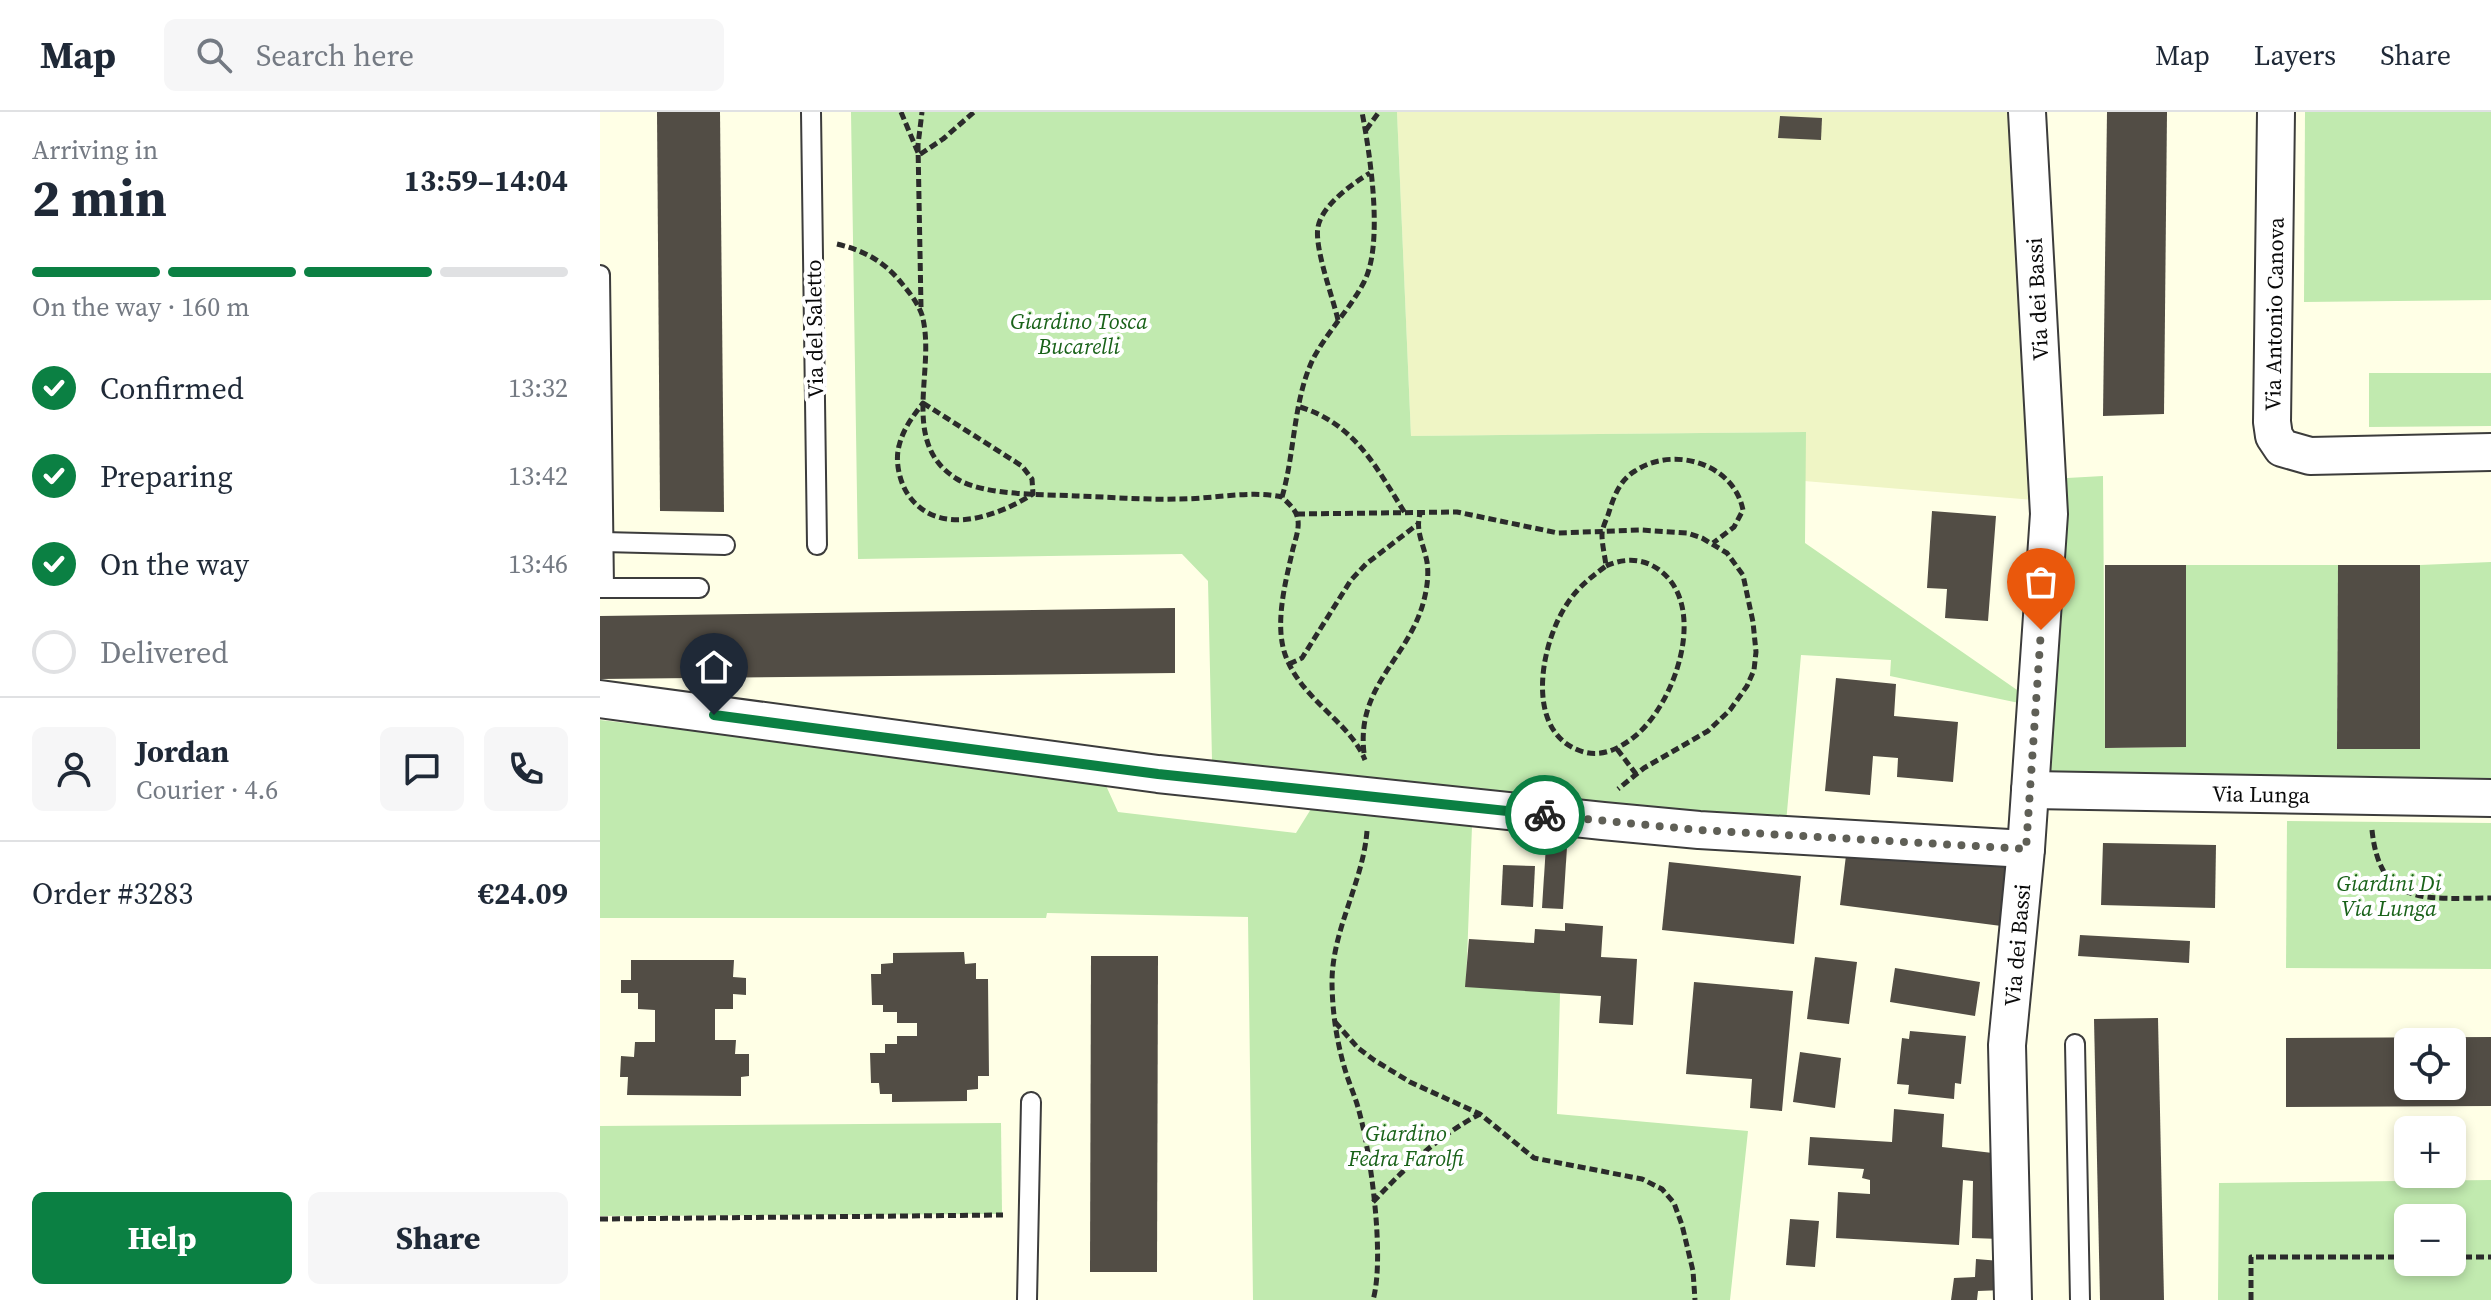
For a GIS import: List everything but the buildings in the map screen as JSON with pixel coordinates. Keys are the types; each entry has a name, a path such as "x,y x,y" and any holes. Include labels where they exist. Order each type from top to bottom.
{"street":[{"name":"Via dei Bassi","path":"2013,1300 2007,1045 2026,849 2049,514 2027,112"},
{"name":"Via Antonio Canova","path":"2276,112 2274,436 2282,448 2310,456 2491,452"},
{"path":"600,699 1158,774 1603,821 1699,830 2026,849"},
{"name":"Via Lunga","path":"2030,790 2491,798"}],"lane":[{"name":"Via del Saletto","path":"811,112 817,545"},
{"path":"600,275 602,588 699,588"},
{"path":"603,542 725,545"},
{"path":"2075,1044 2080,1300"},
{"path":"1027,1300 1031,1102"}],"path":[{"path":"901,112 919,155"},
{"path":"922,112 919,155 921,312 925,346 923,403 925,437 932,454 957,479 973,485 1033,494 1179,499 1265,494 1282,497 1297,514 1298,525 1282,616 1282,641 1289,664 1307,692 1354,740 1364,758"},
{"path":"919,155 974,112"},
{"path":"1282,497 1313,360 1357,295 1372,263 1370,173 1362,112"},
{"path":"1365,131 1379,112"},
{"path":"1338,321 1318,241 1318,225 1335,202 1370,173"},
{"path":"813,238 857,250 878,260 913,297 921,312"},
{"path":"923,403 905,428 898,447 898,467 903,487 914,505 932,517 965,519 1000,512 1033,494"},
{"path":"923,403 1022,466 1032,479 1033,494"},
{"path":"1300,407 1318,413 1349,433 1405,513"},
{"path":"1606,566 1601,533 1621,484 1635,470 1654,463 1674,459 1714,468 1729,479 1741,497 1743,510 1740,519 1713,543"},
{"path":"1297,514 1457,512 1558,533 1641,530 1687,533 1713,543 1737,563 1743,575 1756,652 1754,670 1747,686 1730,710 1708,731 1636,774 1617,790 1603,821"},
{"path":"1366,769 1363,718 1382,679 1417,623 1424,599 1428,578 1418,524 1420,514"},
{"path":"1289,664 1302,658 1351,580 1366,564 1418,524"},
{"path":"1618,560 1635,560 1651,564 1665,574 1675,587 1683,622 1678,665 1663,705 1637,735 1617,749 1594,755 1572,749 1559,740 1549,724 1543,683 1550,640 1565,606 1578,589 1606,566 1618,560"},
{"path":"1617,749 1636,774"},
{"path":"2371,826 2375,855 2383,872 2398,888 2420,897 2491,898"},
{"path":"1368,827 1366,851 1335,953 1332,977 1337,1041 1364,1130 1378,1270 1373,1300"},
{"path":"1335,1022 1358,1048 1374,1060 1410,1082 1480,1114 1534,1158 1642,1179 1662,1189 1674,1203 1682,1225 1693,1271 1695,1300"},
{"path":"1373,1203 1424,1151 1480,1114"},
{"path":"600,1219 1028,1215"},
{"path":"2251,1300 2251,1257 2394,1257"},
{"path":"2466,1257 2491,1257"}],"green space":[{"name":"Giardino Tosca Bucarelli","path":"851,112 1397,112 1411,436 1806,432 1805,543 2020,692 2019,703 1890,676 1891,660 1801,655 1786,823 1212,760 1208,581 1182,554 858,559"},
{"path":"1397,112 2016,112 2035,500 1804,481 1805,432 1411,436"},
{"path":"2305,112 2491,112 2491,300 2304,302"},
{"path":"2369,373 2491,373 2491,426 2369,427"},
{"path":"2103,476 2105,748 2186,747 2186,565 2338,565 2337,749 2420,749 2420,565 2491,562 2491,779 2047,773 2067,478"},
{"name":"Giardino Fedra Farolfi","path":"600,720 1103,779 1118,812 1296,833 1311,809 1472,826 1466,986 1560,993 1557,1114 1748,1131 1730,1300 1253,1300 1248,917 1047,913 1046,918 600,918"},
{"name":"Giardini Di Via Lunga","path":"2287,821 2491,823 2491,969 2286,968"},
{"path":"1001,1123 1002,1214 600,1216 600,1126"},
{"path":"2466,1180 2491,1180 2491,1300 2218,1300 2219,1183 2394,1181 2394,1188 2466,1188"}],"way so far":[{"path":"1545,815 1699,830 2026,849 2041,630"}],"route":[{"path":"714,715 1158,774 1545,815"}]}
